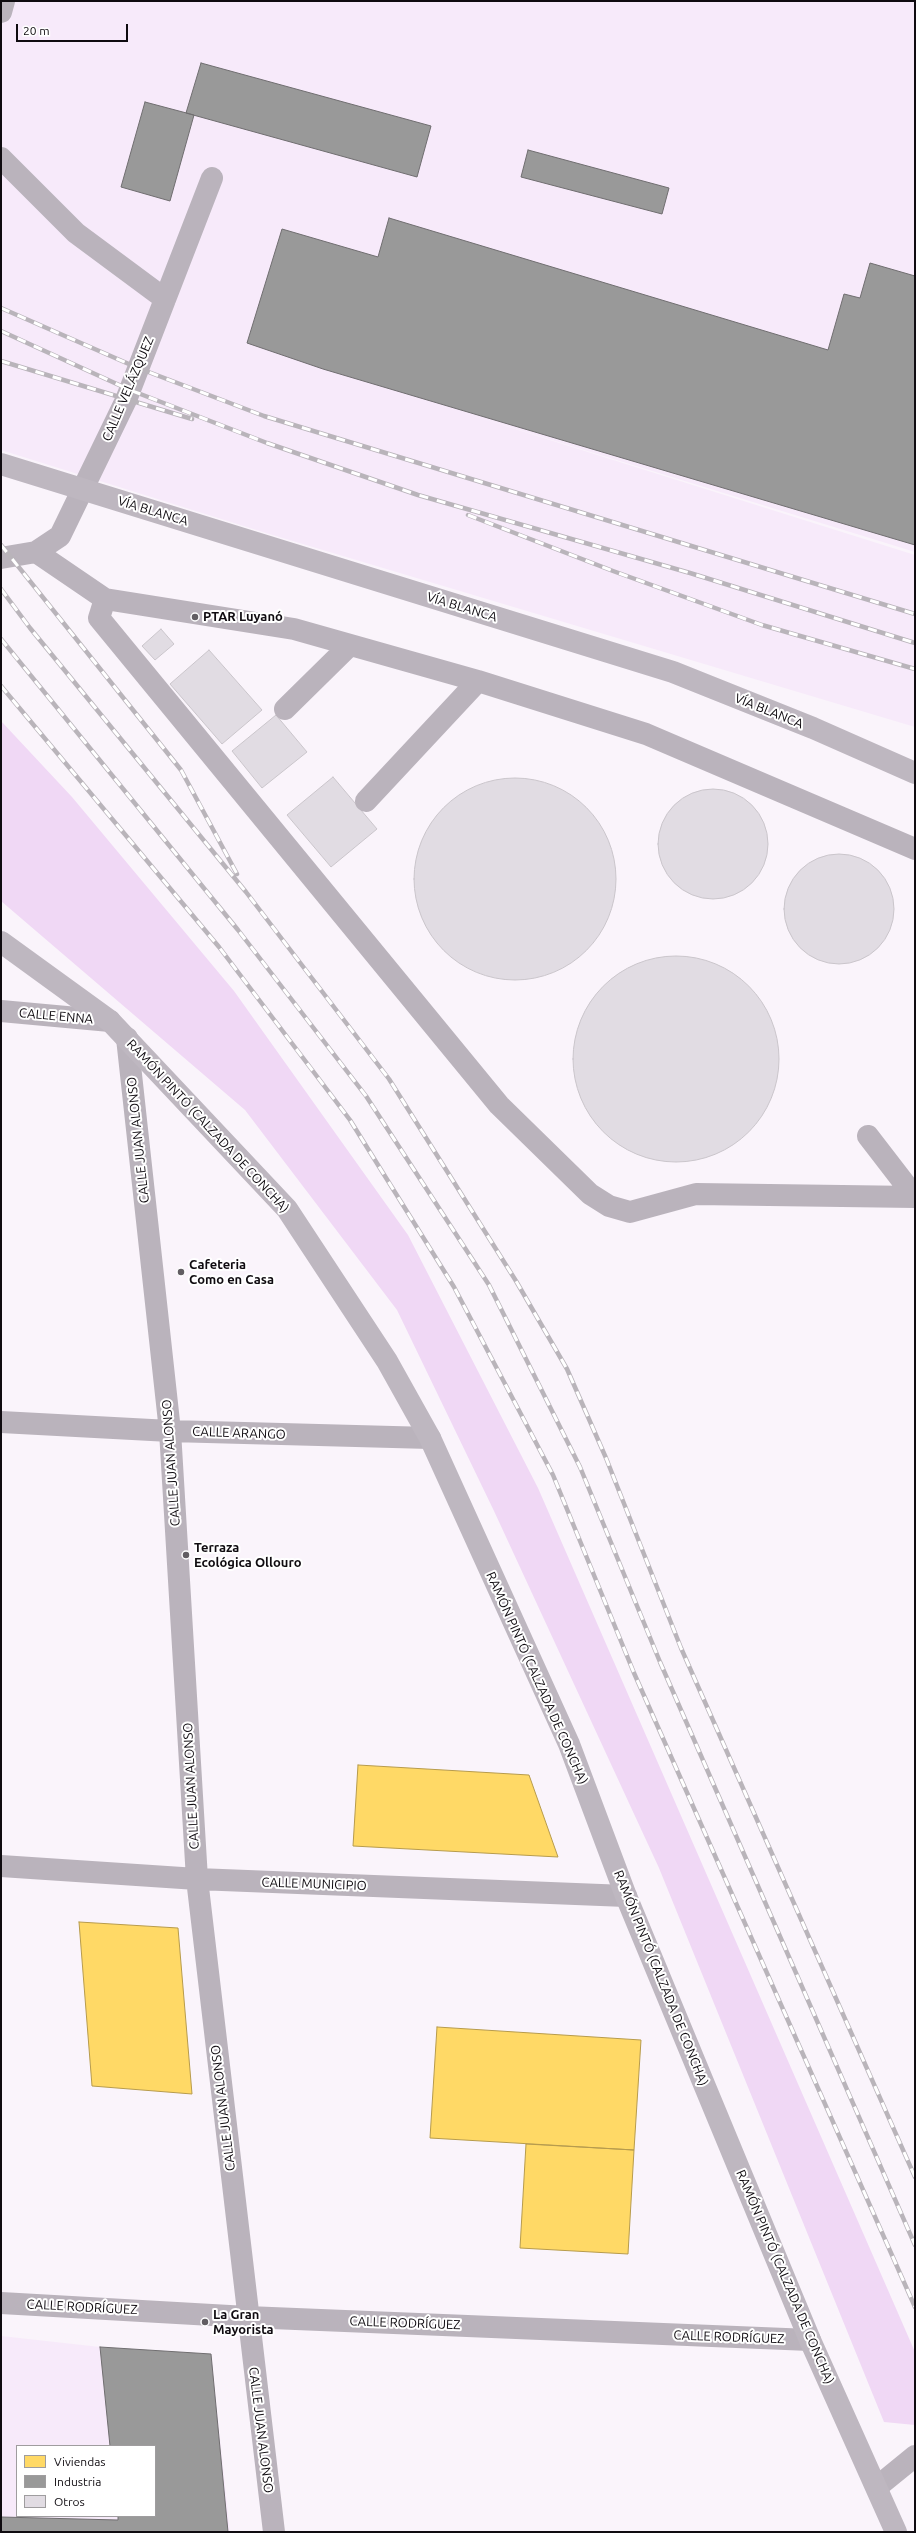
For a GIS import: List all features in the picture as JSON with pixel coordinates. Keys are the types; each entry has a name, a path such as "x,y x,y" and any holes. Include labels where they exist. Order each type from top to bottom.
{"main road":[{"name":"VÍA BLANCA","path":"1,464 673,672 813,728 915,773"},
{"name":"RAMÓN PINTÓ (CALZADA DE CONCHA)","path":"1,942 110,1021 287,1208 388,1361 430,1438 569,1744 626,1896 810,2340 896,2532"}],"street":[{"path":"1,12 4,1"},
{"path":"1,158 76,233 165,299"},
{"name":"CALLE VELÁZQUEZ","path":"1,558 36,552 60,536 126,400 212,178"},
{"path":"36,552 105,599 294,629 478,681 646,734 915,849"},
{"path":"105,599 99,618 500,1105 590,1194 609,1206 630,1212 696,1194 915,1197"},
{"path":"285,709 350,645"},
{"path":"366,801 478,681"},
{"name":"CALLE ENNA","path":"1,1011 110,1021"},
{"name":"CALLE JUAN ALONSO","path":"127,1038 170,1431 196,1879 274,2532"},
{"path":"868,1136 915,1197"},
{"name":"CALLE ARANGO","path":"1,1422 170,1431 430,1438"},
{"name":"CALLE MUNICIPIO","path":"1,1866 196,1879 626,1896"},
{"name":"CALLE RODRÍGUEZ","path":"1,2303 247,2316 810,2340"},
{"path":"877,2487 915,2456"}],"shaded area":[{"path":"1,1 915,1 915,552 461,412 915,555 915,727 266,533 1,450"},
{"path":"1,721 72,797 234,991 408,1235 538,1488 915,2352 915,2425 884,2422 659,1868 494,1511 397,1310 245,1110 1,901"},
{"path":"1,2336 100,2347 211,2354 230,2532 1,2532"}],"building: Viviendas":[{"path":"358,1765 529,1775 558,1857 353,1846"},
{"path":"79,1922 178,1928 192,2094 92,2086"},
{"path":"437,2027 641,2040 634,2150 430,2138"},
{"path":"526,2144 634,2150 628,2254 520,2248"}],"building: Industria":[{"path":"201,63 431,126 417,177 186,113"},
{"path":"145,102 194,115 170,201 121,187"},
{"path":"528,150 669,188 662,214 521,177"},
{"path":"389,218 828,350 844,294 860,298 870,263 915,276 915,545 323,369 247,343 282,229 378,257"},
{"path":"100,2347 211,2354 228,2532 1,2532 1,2517 118,2520 118,2517 156,2517 156,2445 110,2445"}],"building: Otros":[{"path":"161,629 174,644 155,660 142,646"},
{"path":"209,650 262,710 222,744 170,684"},
{"path":"276,715 307,752 262,788 232,751"},
{"path":"333,777 377,829 331,867 287,815"},
{"path":"515,778 544,782 563,790 579,801 593,815 604,831 612,850 616,879 612,908 604,927 593,943 579,957 563,968 544,976 515,980 486,976 467,968 451,957 437,943 426,927 418,908 414,879 418,850 426,831 437,815 451,801 467,790 486,782"},
{"path":"713,789 734,793 752,805 764,823 768,844 764,865 752,883 734,895 713,899 692,895 674,883 662,865 658,844 662,823 674,805 692,793"},
{"path":"839,854 860,858 878,870 890,888 894,909 890,930 878,948 860,960 839,964 818,960 800,948 788,930 784,909 788,888 800,870 818,858"},
{"path":"666,956 686,956 706,960 725,968 749,986 767,1010 775,1029 779,1049 779,1069 775,1089 767,1108 749,1132 725,1150 706,1158 686,1162 666,1162 646,1158 627,1150 611,1139 596,1124 585,1108 577,1089 573,1069 573,1049 577,1029 585,1010 596,994 611,979 627,968 646,960"}],"railway":[{"path":"1,308 138,368 264,416 915,614"},
{"path":"1,331 130,390 267,443 418,495 690,573 915,643"},
{"path":"1,361 192,419"},
{"path":"468,515 613,571 762,625 915,669"},
{"path":"1,545 181,770 237,874"},
{"path":"1,589 30,628 246,892 389,1079 516,1281 567,1369 606,1458 681,1648 915,2177"},
{"path":"1,639 238,930 366,1096 489,1285 580,1467 660,1662 915,2245"},
{"path":"1,686 219,947 350,1120 454,1287 553,1475 634,1673 915,2307"}],"place":[{"name":"PTAR Luyanó","path":"195,617"},
{"name":"Cafeteria Como en Casa","path":"181,1272"},
{"name":"Terraza Ecológica Ollouro","path":"186,1555"},
{"name":"La Gran Mayorista","path":"205,2322"}]}
